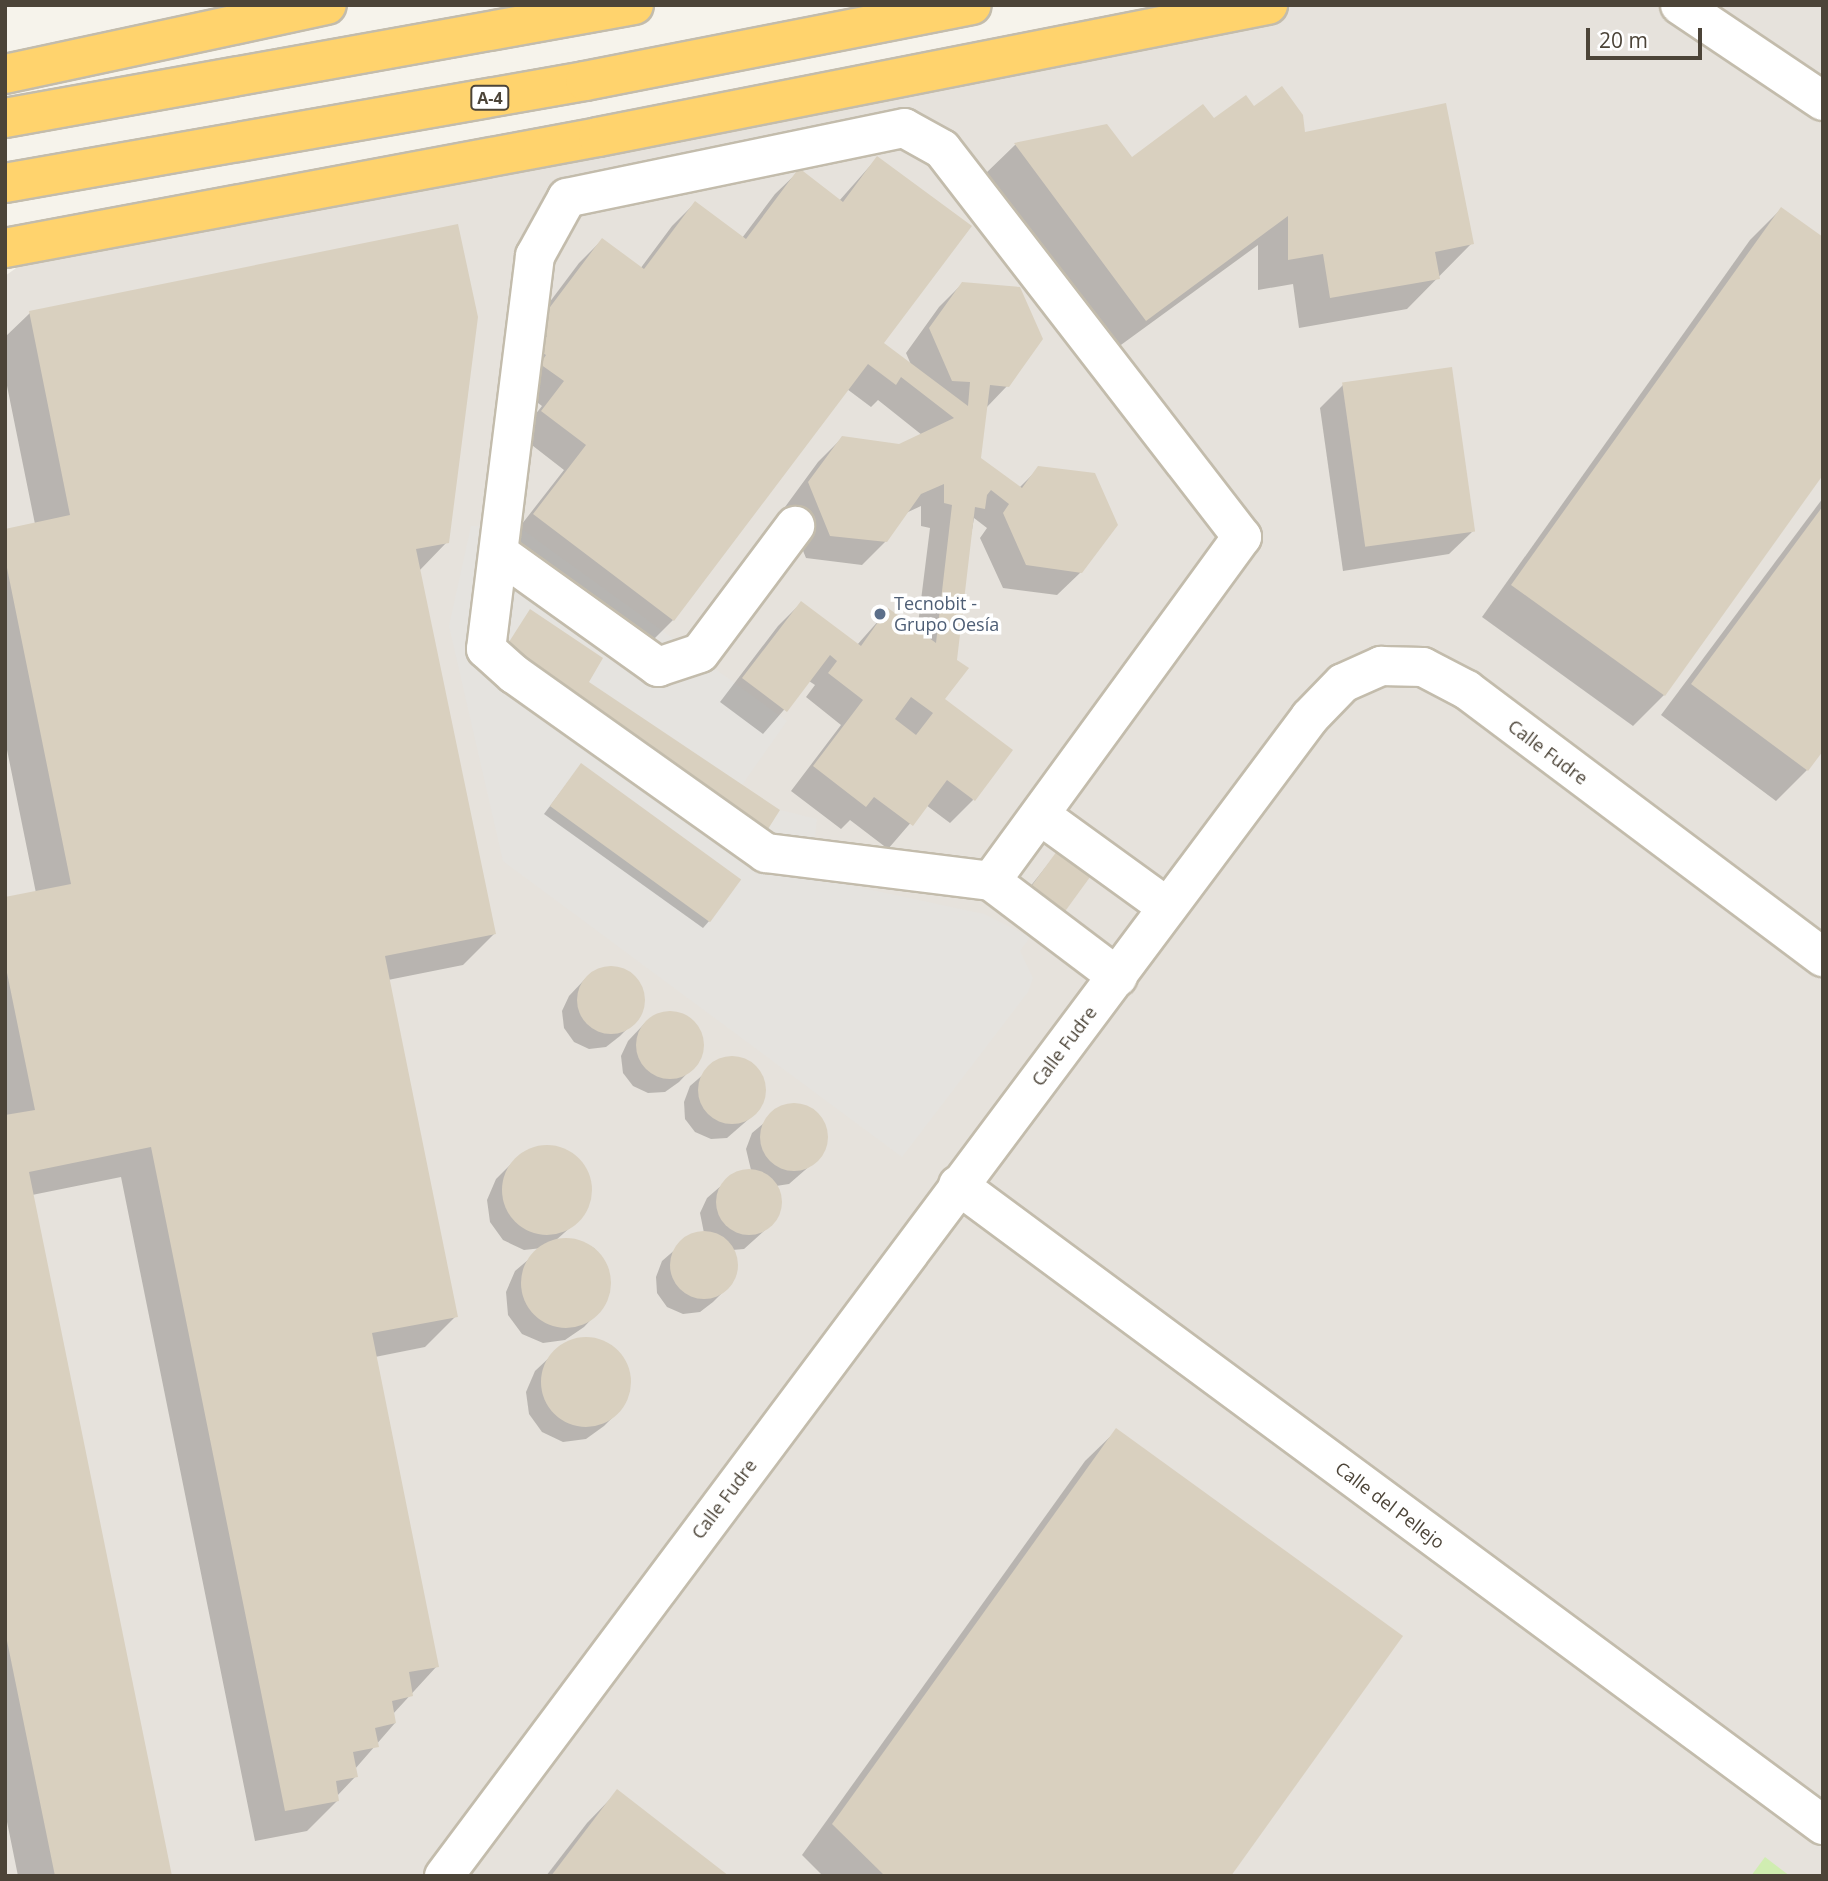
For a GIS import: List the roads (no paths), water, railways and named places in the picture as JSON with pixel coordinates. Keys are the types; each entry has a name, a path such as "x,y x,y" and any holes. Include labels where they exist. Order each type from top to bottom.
{"highway":[{"path":"5,74 327,5"},
{"path":"5,118 635,5"},
{"name":"A-4","path":"5,183 584,81 972,5"},
{"path":"5,248 598,137 1268,5"}],"street":[{"path":"1680,5 1823,102"},
{"path":"1719,5 1744,46"},
{"path":"991,881 1242,537 942,149 904,128 568,198 535,257 486,649 525,681 766,853 991,881 1118,976"},
{"path":"499,552 658,667 700,653 795,526"},
{"name":"Calle Fudre","path":"444,1876 1310,717 1343,683 1381,666 1423,667 1467,690 1823,957"},
{"path":"1040,816 1167,907"},
{"name":"Calle del Pellejo","path":"958,1185 1823,1825"}],"place":[{"name":"Tecnobit - Grupo Oesía","path":"880,614"}]}
